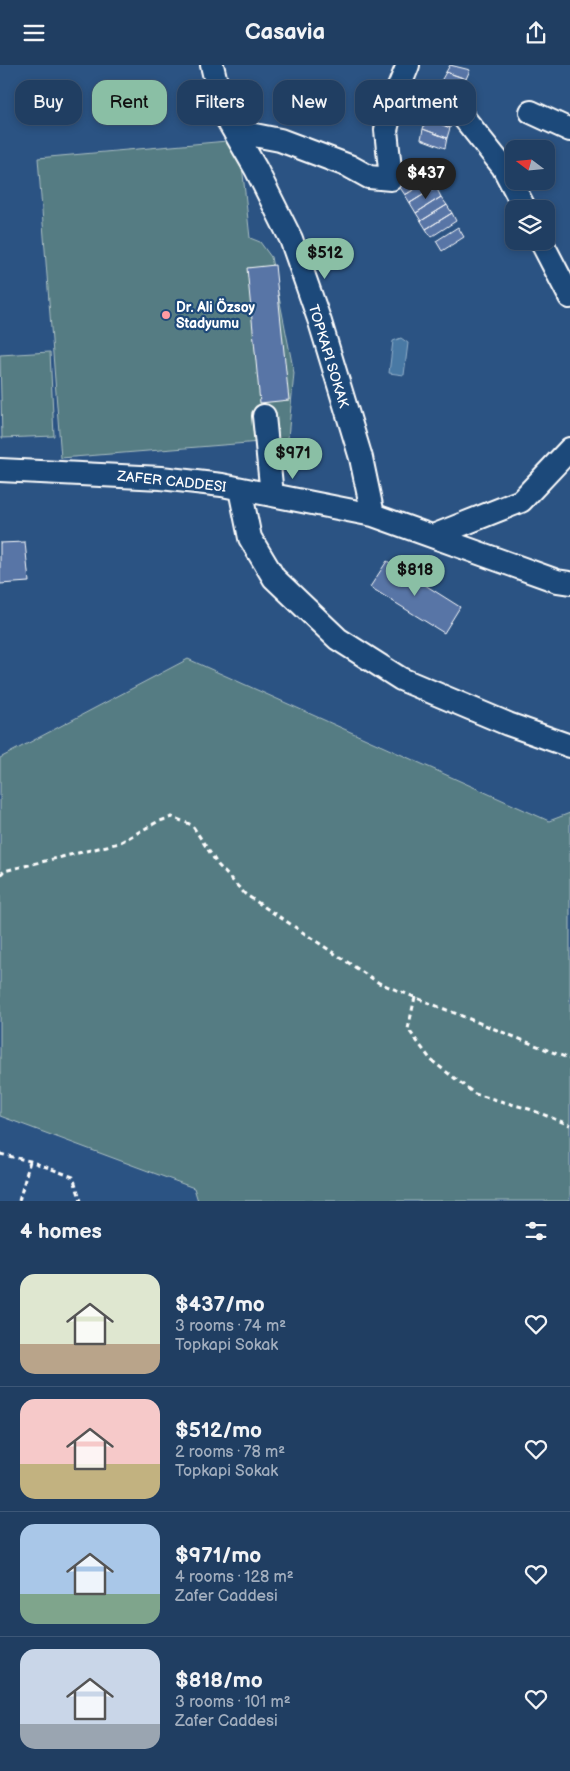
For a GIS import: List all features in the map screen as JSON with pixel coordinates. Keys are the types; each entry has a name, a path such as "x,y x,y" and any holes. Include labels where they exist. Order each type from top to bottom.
{"street":[{"name":"TOPKAPI SOKAK","path":"212,65 223,112 256,169 291,239 320,322 361,459 373,515"},
{"path":"234,131 280,140 349,166 369,177 391,179 386,130 393,102 408,65"},
{"path":"531,112 570,130"},
{"path":"470,125 503,167 520,200"},
{"path":"546,250 570,297"},
{"path":"264,417 272,495"},
{"path":"433,536 521,501 570,449"},
{"name":"ZAFER CADDESI","path":"0,470 161,478 240,489 373,515 557,581 570,583"},
{"path":"240,489 250,538 274,578 338,639 401,679 508,724 570,746"}],"path":[{"path":"0,875 4,871 119,843 156,821 172,817 192,825 218,865 246,894 379,983 570,1059"},
{"path":"415,997 408,1029 431,1060 475,1094 529,1109 570,1125"},
{"path":"0,1155 30,1161 73,1177 81,1201"},
{"path":"19,1201 30,1161"}],"green space":[{"name":"Dr. Ali Özsoy Stadyumu","path":"227,141 241,156 250,238 260,242 271,257 294,373 286,460 260,442 61,458 38,158"},
{"path":"50,352 54,436 2,438 0,355"},
{"path":"188,659 549,821 570,813 570,1201 198,1201 194,1188 0,1116 0,758"}],"water":[{"path":"401,338 408,343 404,375 389,373 393,341"}],"building":[{"path":"450,65 470,70 466,79 446,72"},
{"path":"446,72 466,79 466,80 442,80"},
{"path":"424,125 443,125 450,128 447,138 423,129"},
{"path":"423,129 447,138 445,148 421,139"},
{"path":"425,170 431,179 405,195 399,186"},
{"path":"431,179 436,187 410,203 405,195"},
{"path":"436,187 441,197 416,213 410,203"},
{"path":"441,197 447,205 421,221 416,213"},
{"path":"447,205 452,213 426,229 421,221"},
{"path":"452,213 456,221 431,237 426,229"},
{"path":"458,227 464,237 442,251 436,241"},
{"path":"275,265 289,400 260,403 247,268"},
{"path":"25,542 29,582 0,584 0,543"},
{"path":"387,561 460,607 444,633 370,587"}],"place":[{"name":"Dr. Ali Özsoy Stadyumu","path":"166,315"}]}
